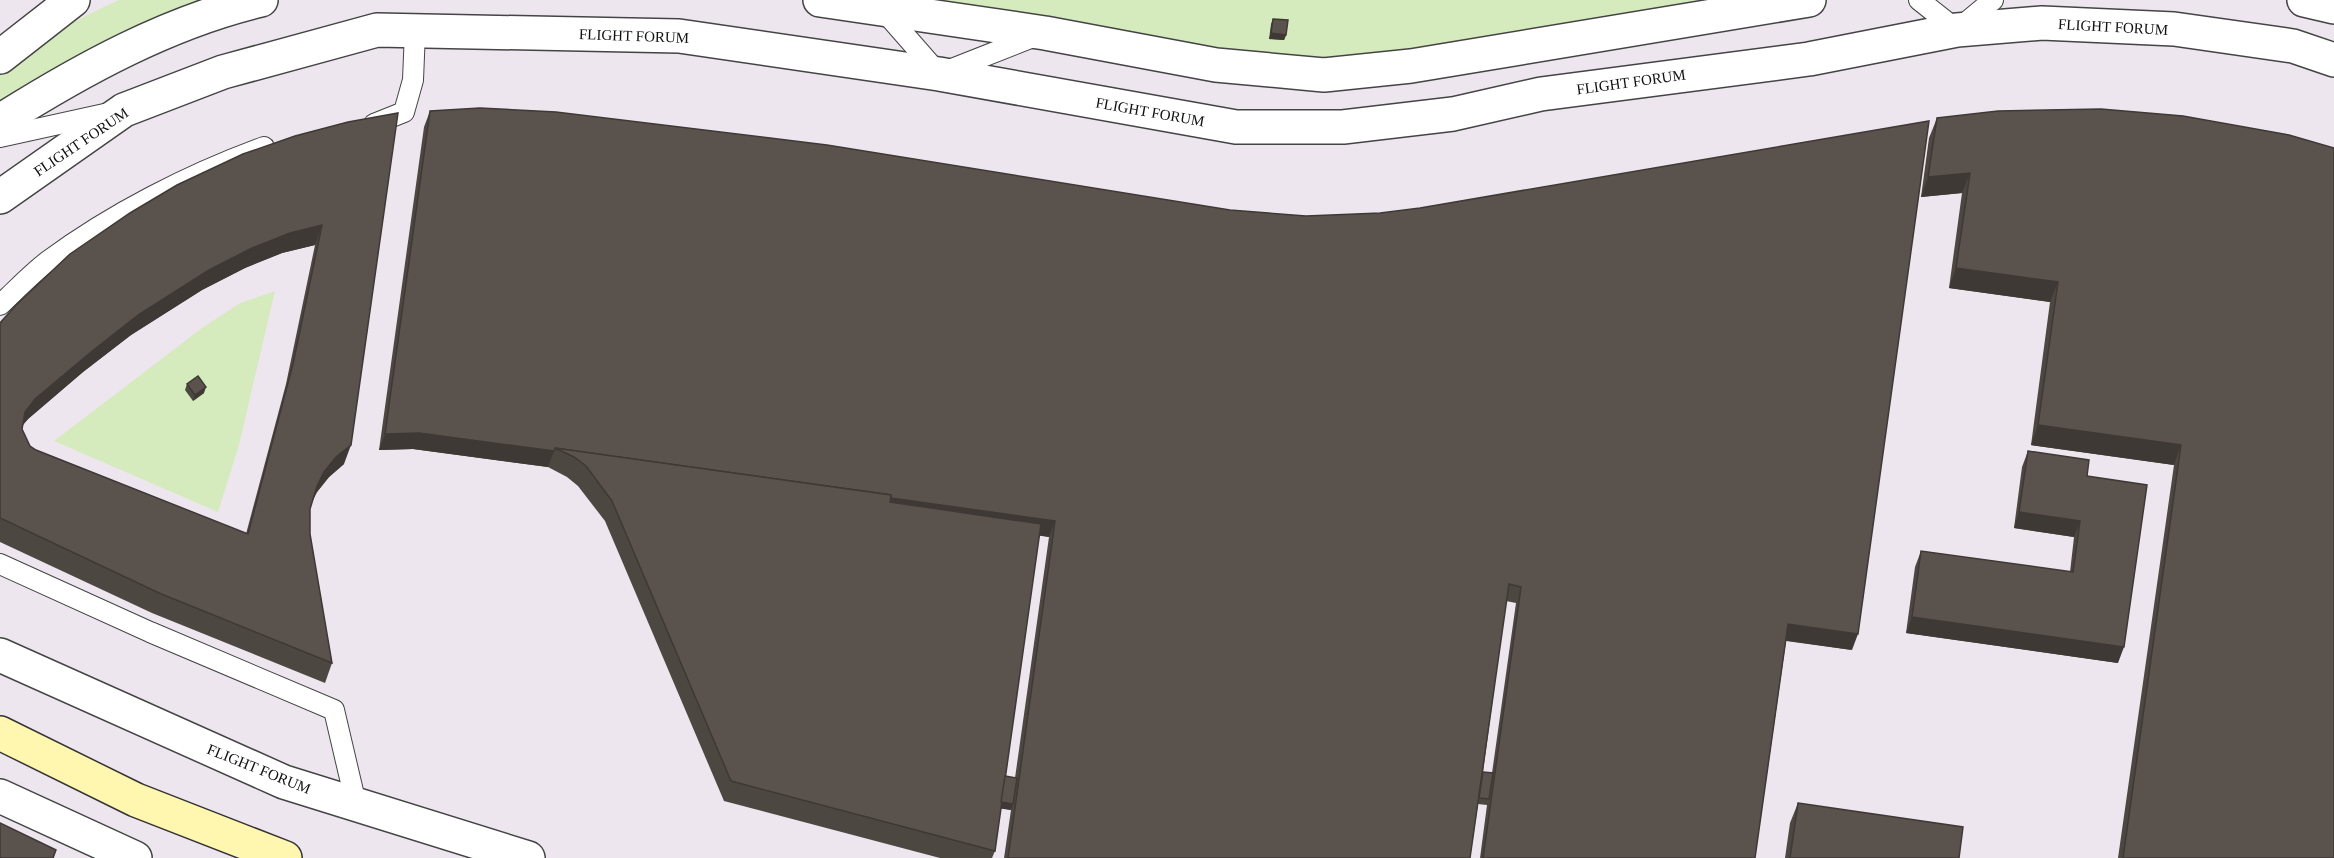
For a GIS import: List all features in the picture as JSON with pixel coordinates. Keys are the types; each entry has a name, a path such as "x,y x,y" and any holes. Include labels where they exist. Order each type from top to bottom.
{"main road":[{"path":"0,733 136,800 285,858"}],"street":[{"path":"0,28 18,17 72,0"},
{"path":"0,57 72,0"},
{"path":"0,121 55,87 152,37 236,6 261,0"},
{"path":"820,0 1045,33 1216,65 1324,75 1412,66 1809,0"},
{"path":"2304,0 2334,7"},
{"name":"FLIGHT FORUM","path":"0,197 124,110 223,72 377,30 679,36 939,74 1236,127 1343,127 1453,114 1541,94 1809,59 1957,30 2042,23 2174,29 2293,46 2334,60"},
{"name":"FLIGHT FORUM","path":"0,655 284,782 528,858"},
{"path":"0,796 135,858"}],"lane":[{"path":"1919,0 1957,30 1993,0"},
{"path":"882,9 939,74 1045,33"},
{"path":"351,128 374,124 404,112 413,80 414,31"},
{"path":"0,136 124,110"},
{"path":"0,305 48,262 123,213 225,161 284,140"},
{"path":"0,564 150,632 334,710 356,804"}],"shaded area":[{"path":"0,0 2334,0 2334,858 0,858"}],"green space":[{"path":"119,0 234,0 0,112 0,70 58,31"},
{"path":"878,0 1755,0 1601,27 1302,63"},
{"path":"275,291 239,445 218,512 54,441 202,328 240,303"}],"building":[{"path":"1273,19 1288,20 1286,35 1271,33"},
{"path":"480,108 556,112 827,145 1230,210 1306,216 1380,213 1420,208 1929,121 1858,634 1788,624 1755,858 1483,858 1521,587 1509,584 1470,858 1008,858 1055,521 891,498 891,495 555,448 554,451 419,433 385,434 430,111"},
{"path":"2101,109 2183,116 2289,135 2334,148 2334,858 2123,858 2181,445 2038,425 2058,282 1956,268 1970,173 1928,177 1937,118 1998,111"},
{"path":"398,113 351,445 336,457 324,472 310,509 310,534 332,663 159,593 0,518 0,323 70,254 130,213 177,185 243,154 295,136 348,122","holes":["322,225 293,364 248,534 36,450 30,446 22,429 25,412 35,399 138,315 209,270 252,248 290,233"]},
{"path":"198,376 206,387 195,395 187,384"},
{"path":"555,448 891,495 890,502 1041,524 995,851 731,781 612,501 586,466"},
{"path":"2028,451 2089,460 2087,476 2147,485 2124,647 1912,617 1921,551 2073,572 2080,521 2019,512"},
{"path":"1483,772 1493,773 1489,799 1479,798"},
{"path":"1005,776 1017,778 1013,804 1001,802"},
{"path":"1798,803 1963,827 1959,858 1790,858"},
{"path":"0,823 56,850 53,858 0,858"}]}
